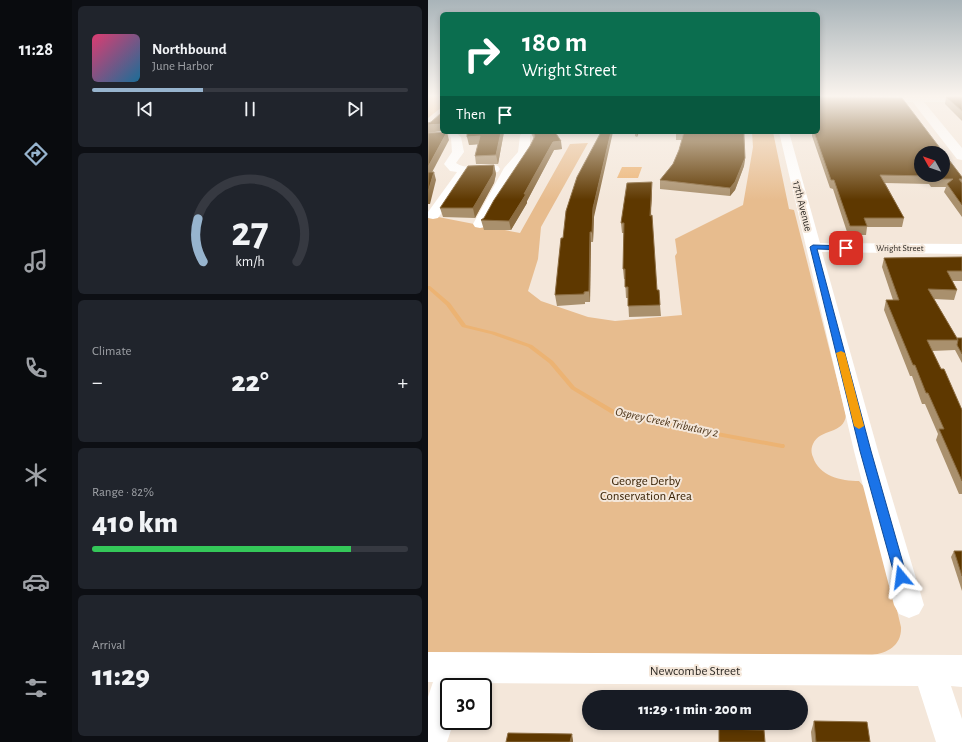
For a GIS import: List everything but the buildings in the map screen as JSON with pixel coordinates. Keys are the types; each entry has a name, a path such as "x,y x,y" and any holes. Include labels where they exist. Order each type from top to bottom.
{"street":[{"path":"941,131 962,156"},
{"path":"441,136 452,134"},
{"path":"457,134 458,152 450,164 454,168 465,170 510,168"},
{"path":"480,224 510,168 524,153 526,134"},
{"name":"17th Avenue","path":"785,134 866,451 909,605"},
{"path":"433,215 465,170"},
{"name":"Wright Street","path":"813,247 962,249"},
{"path":"430,742 441,667"},
{"name":"Newcombe Street","path":"441,667 962,671"},
{"path":"929,670 953,742"}],"green space":[{"name":"George Derby Conservation Area","path":"752,134 773,134 789,209 794,210 846,415 841,426 816,439 812,446 812,454 820,469 825,473 845,480 859,481 869,493 901,627 899,639 893,647 888,650 872,655 428,652 428,215 520,233 570,144 588,143 541,227 538,259 528,291 541,301 588,317 615,321 682,315 675,256 677,253 675,239 743,205 753,147"}],"shaded area":[{"path":"622,167 642,167 638,178 617,178"}],"waterway":[{"name":"Osprey Creek Tributary 2","path":"428,287 448,304 464,326 493,333 530,346 551,362 573,388 614,413 782,446"}],"slow traffic":[{"path":"841,353 859,426"}],"route":[{"path":"846,248 813,247 876,485 880,506 901,577"}]}
